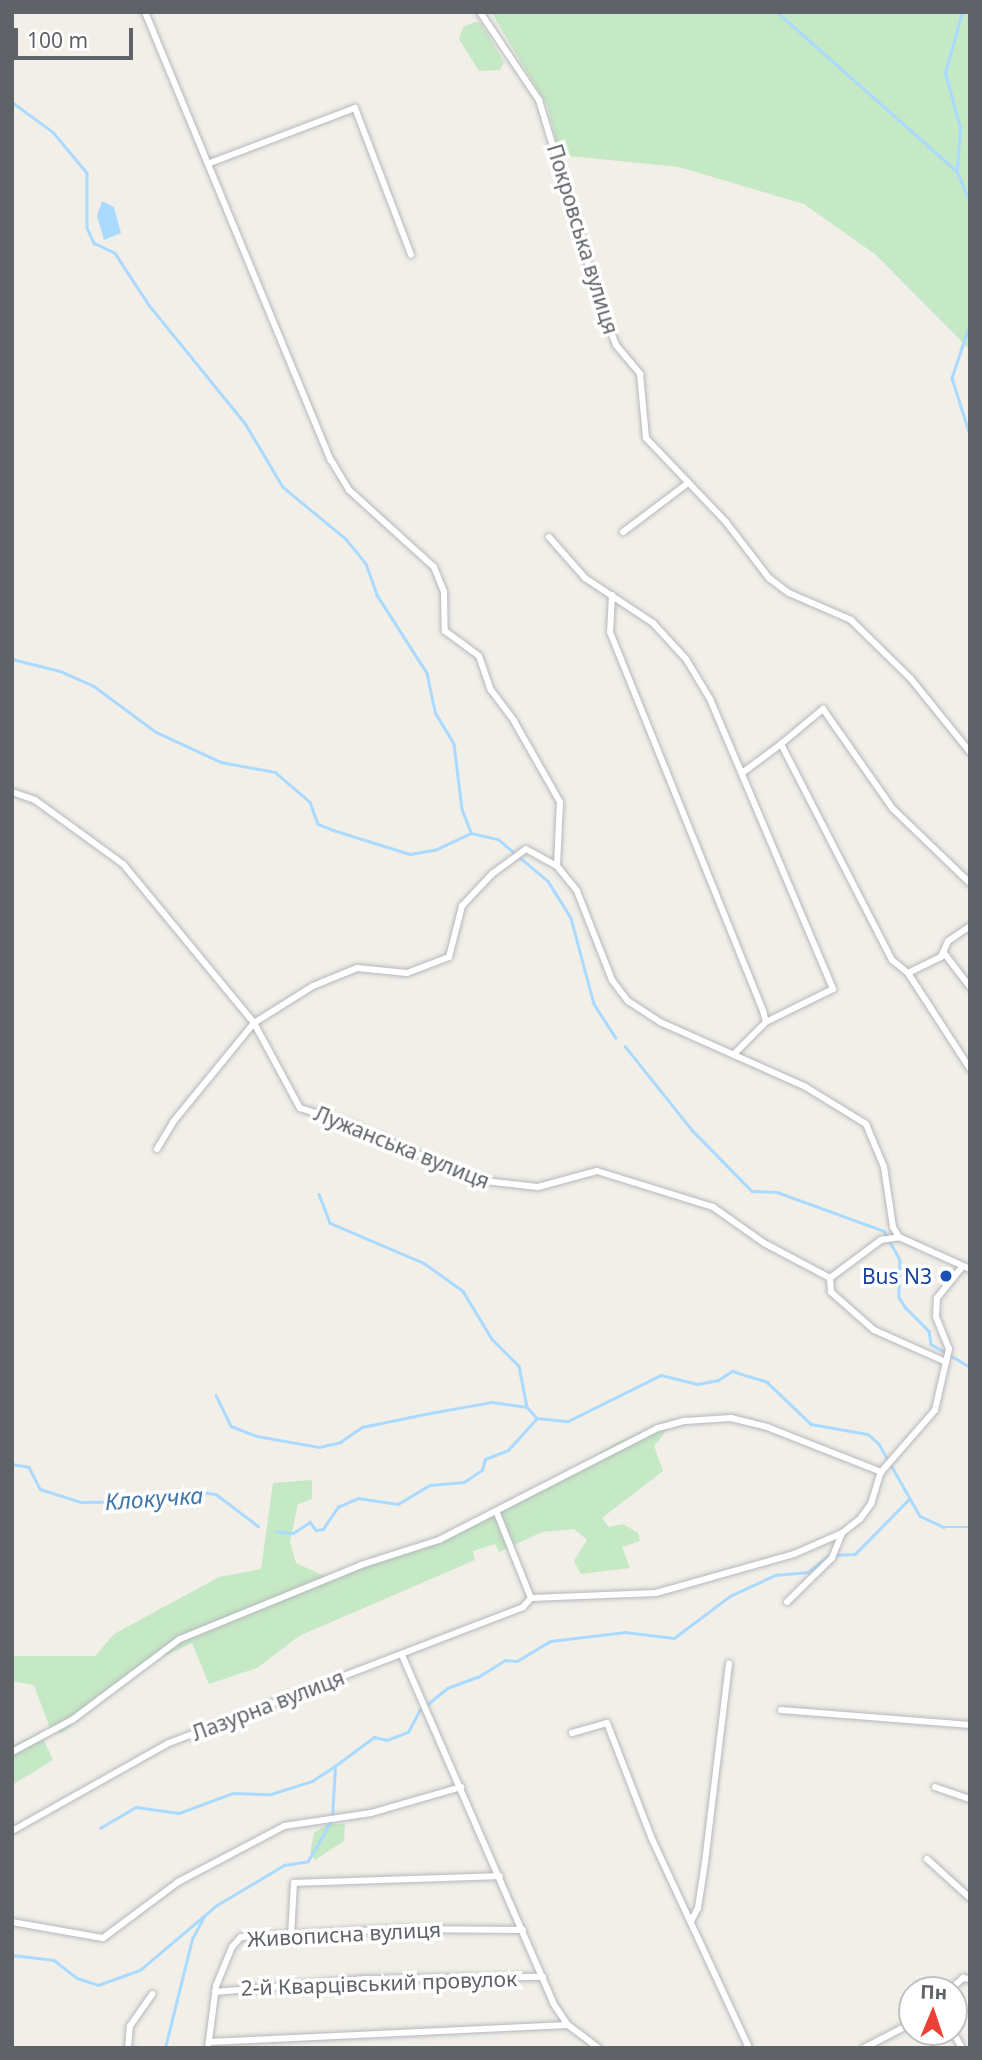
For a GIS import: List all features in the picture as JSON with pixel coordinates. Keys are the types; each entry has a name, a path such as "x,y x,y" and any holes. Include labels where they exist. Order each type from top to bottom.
{"street":[{"path":"145,12 210,163 331,460 349,490 434,567 444,592 445,631 479,656 491,690 554,790 561,821 555,849 557,866"},
{"name":"Покровська вулиця","path":"480,12 539,100 598,297 616,345 640,374 646,438 726,522 769,578 789,593 851,620 874,640 970,752"},
{"path":"210,163 355,108 411,255"},
{"path":"624,532 687,484"},
{"path":"549,537 585,578 653,623 686,659 710,699 833,989 766,1023 735,1053"},
{"path":"612,595 610,632 742,952 766,1023"},
{"path":"742,773 823,709 894,809 970,883"},
{"path":"780,744 892,960 908,973 970,1069"},
{"name":"Лужанська вулиця","path":"12,792 35,800 122,863 254,1023 300,1108 350,1124 476,1180 538,1187 597,1171 713,1207 764,1243 830,1278"},
{"path":"157,1149 173,1122 254,1023 313,986 357,968 407,973 449,957 462,906 492,873 526,849 557,866 583,900 612,979 628,1001 660,1022 735,1053 804,1086 866,1124 884,1167 895,1237"},
{"path":"908,973 944,953 948,941 970,926"},
{"path":"944,953 970,987"},
{"path":"947,1360 874,1330 831,1292 830,1278 881,1240 895,1237 961,1268 970,1269"},
{"name":"Лазурна вулиця","path":"12,1831 136,1758 513,1612 531,1598 656,1593 794,1554 842,1533 871,1504 881,1472 935,1410 949,1349 936,1317 937,1298 961,1268"},
{"path":"12,1752 72,1720 180,1639 497,1513 635,1437 691,1420 731,1418 767,1427 881,1472"},
{"path":"497,1513 531,1598"},
{"path":"787,1602 834,1555 842,1533"},
{"path":"402,1655 543,1978 568,2025 598,2048"},
{"path":"691,1921 698,1908 705,1862 729,1663"},
{"path":"781,1710 970,1725"},
{"path":"572,1732 607,1723 652,1839 749,2048"},
{"path":"12,1922 103,1938 178,1882 261,1836 289,1824 339,1819 461,1787"},
{"path":"935,1787 970,1800"},
{"path":"927,1859 970,1898"},
{"path":"291,1936 290,1888 296,1882 500,1876"},
{"name":"Живописна вулиця","path":"208,2045 215,1992 237,1939 399,1928 523,1930"},
{"name":"2-й Кварцівський провулок","path":"215,1992 368,1979 543,1978"},
{"path":"128,2048 130,2026 152,1994"},
{"path":"208,2045 568,2025"},
{"path":"864,2048 898,2030"}],"green space":[{"path":"491,12 970,12 970,350 876,255 804,204 679,167 560,155 547,105"},
{"path":"475,22 481,23 504,62 500,70 479,71 459,39 463,27"},
{"path":"666,1421 668,1429 654,1446 663,1471 602,1518 609,1527 623,1524 638,1533 640,1541 622,1547 630,1568 581,1574 574,1561 587,1540 574,1529 542,1532 499,1552 495,1544 473,1551 475,1560 299,1636 257,1668 209,1684 192,1643 158,1659 62,1733 51,1731 34,1685 12,1681 12,1656 95,1656 114,1634 219,1577 261,1569 273,1483 312,1480 312,1499 298,1504 290,1542 296,1563 324,1576 460,1529 516,1503 618,1442"},
{"path":"40,1732 53,1760 12,1785 12,1746"},
{"path":"327,1824 345,1824 344,1841 315,1860 310,1853 314,1833"}],"water":[{"path":"102,201 114,207 121,233 104,240 97,216"}],"waterway":[{"path":"777,12 957,171 970,202"},
{"path":"957,169 960,128 945,73 962,12"},
{"path":"12,102 53,132 87,173 87,228 94,243 115,253 149,305 245,423 283,487 346,539 366,564 377,595 427,673 435,712 454,744 462,809 471,833"},
{"path":"970,324 952,378 970,435"},
{"path":"12,659 60,671 94,686 156,732 221,762 275,772 310,802 318,824 333,830 410,854 437,849 471,833 498,839 548,881 571,918 594,1004 616,1038"},
{"path":"625,1046 692,1130 752,1191 777,1192 884,1231 900,1260 899,1297 929,1331 931,1344 970,1367"},
{"path":"319,1194 330,1223 424,1263 463,1291 492,1339 519,1366 527,1407 537,1418"},
{"name":"Клокучка","path":"276,1531 293,1533 310,1522 316,1530 323,1529 338,1507 358,1498 398,1504 430,1485 464,1482 482,1470 485,1459 508,1450 537,1418 568,1421 661,1375 698,1384 718,1380 732,1371 767,1382 811,1424 868,1434 879,1444 920,1516 944,1527 970,1527"},
{"path":"216,1395 231,1426 257,1436 319,1447 340,1442 362,1427 430,1413 492,1402 527,1407"},
{"name":"Клокучка","path":"12,1464 29,1467 40,1489 81,1502 174,1501 196,1491 216,1494 258,1526"},
{"path":"332,1818 335,1766 374,1737 387,1740 408,1732 419,1711 447,1688 478,1677 505,1660 517,1661 550,1641 625,1632 674,1638 730,1596 775,1575 808,1572 830,1555 855,1554 908,1500"},
{"path":"100,1828 136,1807 179,1813 233,1793 271,1794 312,1781 335,1766"},
{"path":"12,1955 54,1960 77,1978 98,1985 140,1970 217,1905 284,1865 308,1861 331,1821"},
{"path":"165,2048 192,1939 205,1915"}],"place":[{"name":"Bus N3","path":"946,1276"}]}
